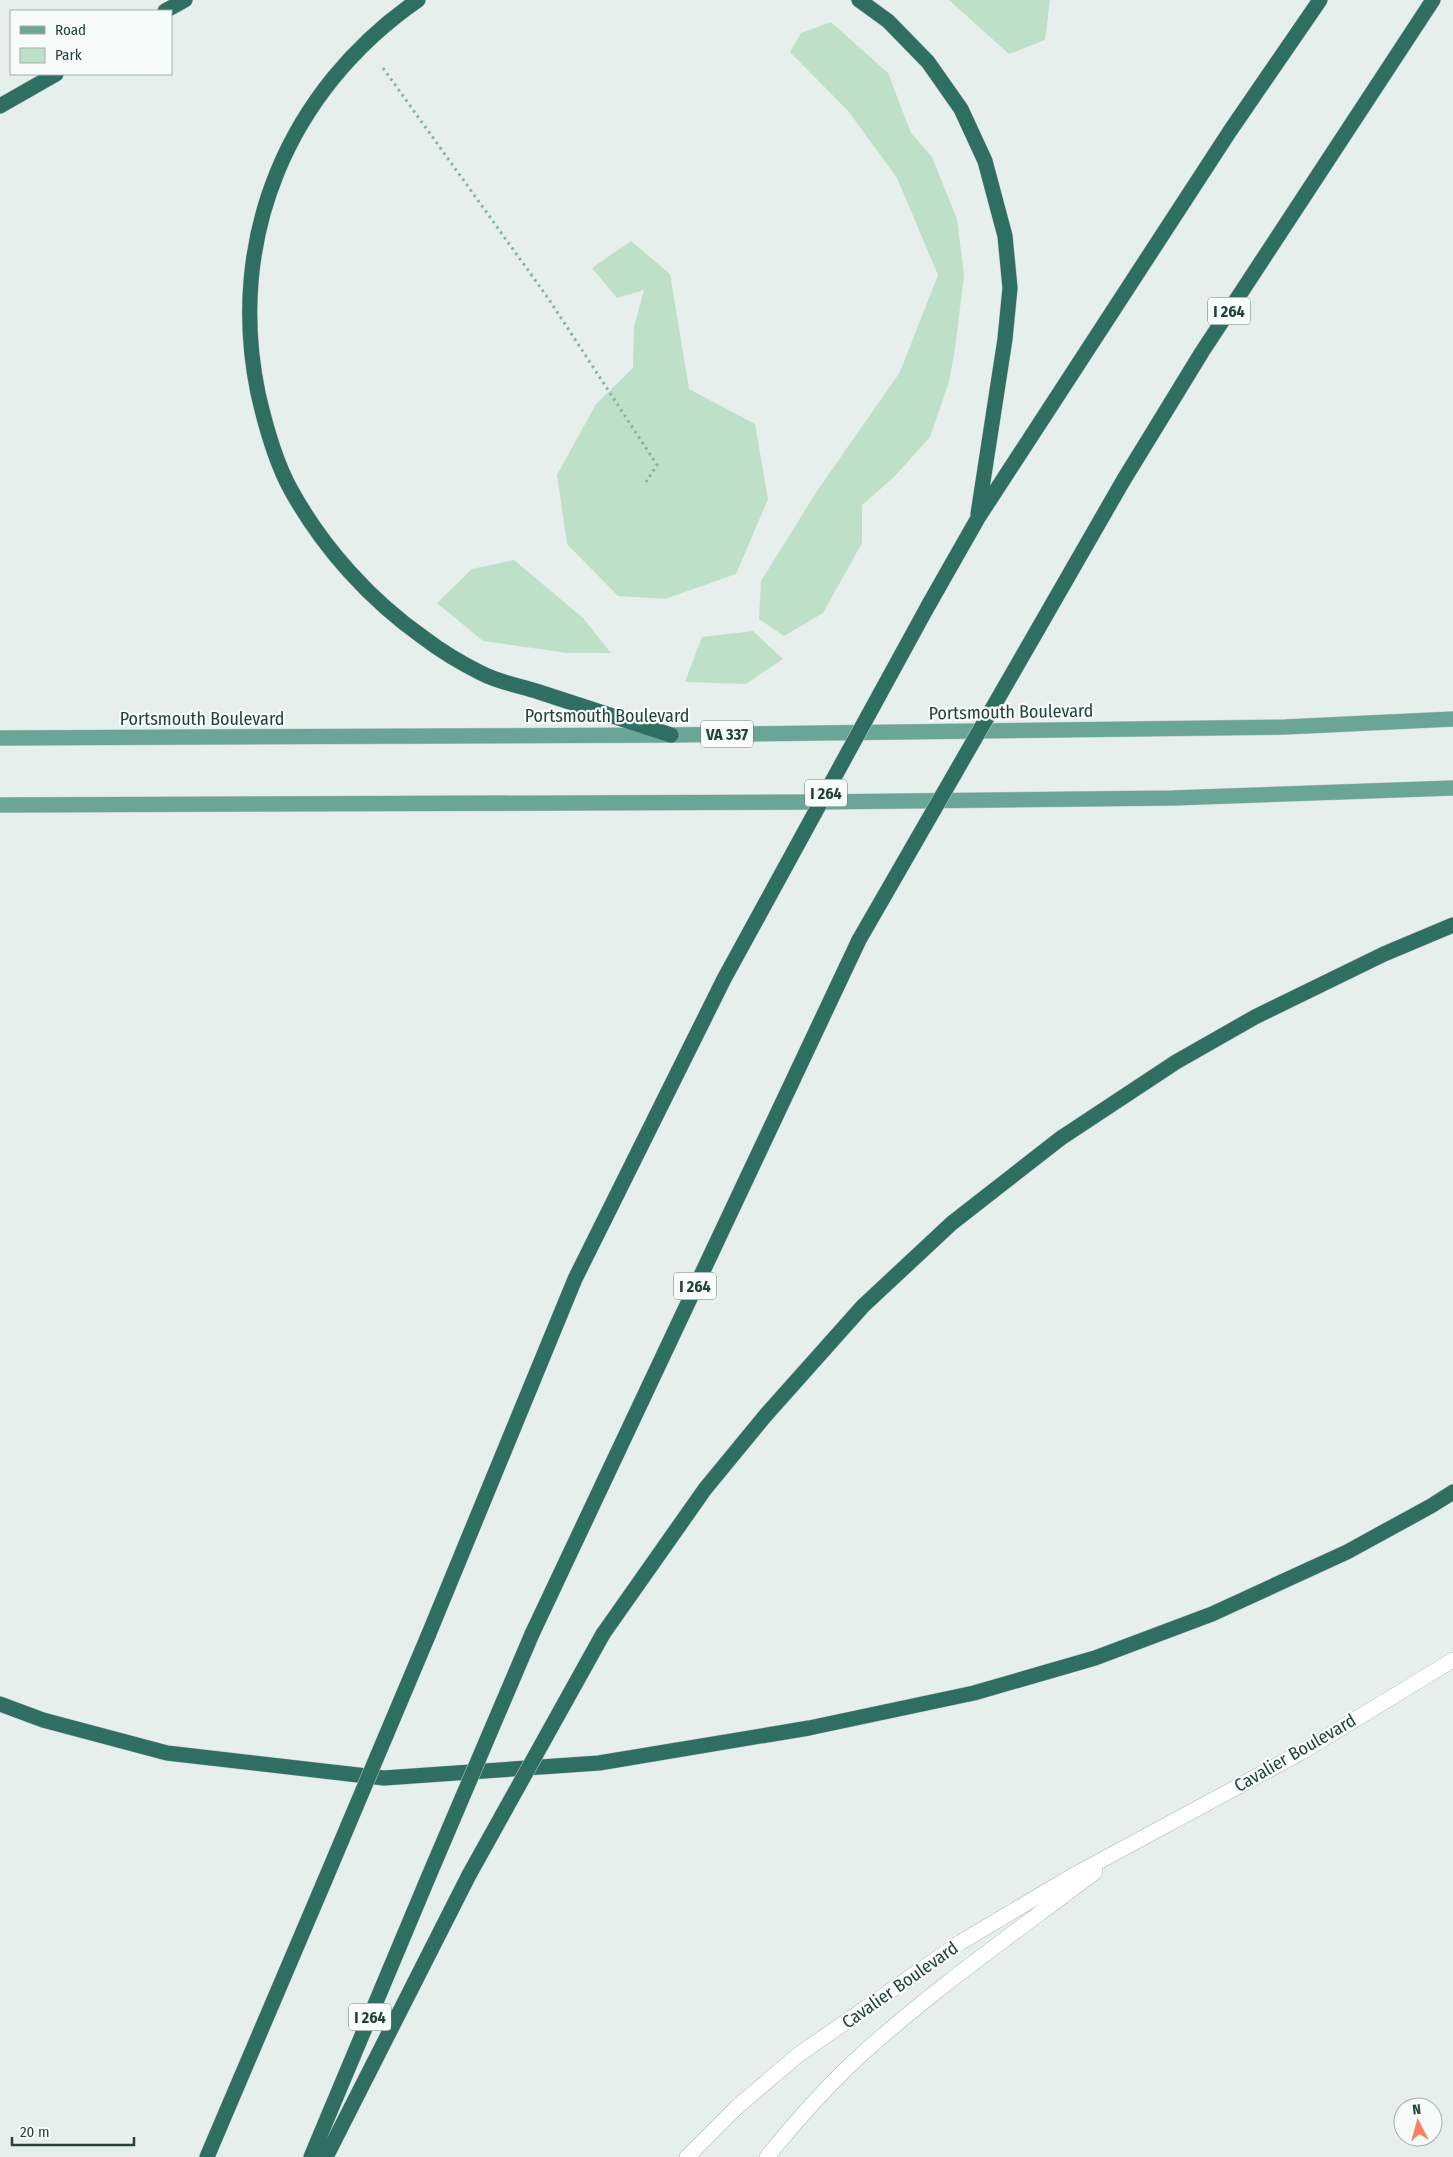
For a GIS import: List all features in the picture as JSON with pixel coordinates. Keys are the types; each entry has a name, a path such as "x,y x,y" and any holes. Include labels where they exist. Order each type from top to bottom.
{"highway":[{"path":"167,10 185,0"},
{"path":"418,0 396,15 350,56 312,104 282,158 258,228 249,301 252,361 264,421 290,489 326,544 371,594 424,638 482,674 671,735"},
{"path":"858,0 888,21 928,62 961,109 985,161 1005,236 1010,288 1006,331 978,518"},
{"name":"I 264","path":"207,2157 428,1636 575,1279 724,979 978,518 1230,131 1320,0"},
{"name":"I 264","path":"312,2157 532,1634 859,940 1123,481 1202,352 1434,0"},
{"path":"0,106 54,75"},
{"path":"326,2157 469,1875 603,1634 704,1489 765,1416 863,1306 952,1223 1061,1138 1176,1062 1255,1017 1384,954 1453,925"},
{"path":"0,1704 43,1720 166,1753 384,1778 599,1763 809,1728 974,1692 1095,1658 1212,1614 1338,1556 1431,1506 1453,1492"}],"main road":[{"name":"Portsmouth Boulevard","path":"0,738 671,735 1284,727 1453,719"},
{"path":"0,805 796,802 1144,798 1453,788"}],"street":[{"name":"Cavalier Boulevard","path":"687,2157 737,2107 798,2055 961,1942 1074,1875 1300,1753 1453,1660"},
{"name":"Cavalier Boulevard","path":"767,2157 796,2122 861,2055 918,2007 1134,1842"}],"path":[{"path":"365,43 548,298 657,465 646,482"}],"green space":[{"path":"949,0 1050,0 1045,40 1009,54"},
{"path":"831,22 888,73 911,133 932,157 957,219 964,275 949,382 930,437 894,477 862,505 862,543 823,613 784,636 759,619 761,581 817,491 900,372 938,275 897,178 849,112 790,52 801,33"},
{"path":"631,241 670,274 689,389 755,424 768,499 736,574 665,599 618,596 567,544 557,475 596,404 633,368 634,327 644,290 617,298 592,268"},
{"path":"514,560 583,618 611,653 567,653 483,641 437,603 472,569"},
{"path":"753,631 783,659 746,684 685,682 702,637"}]}
